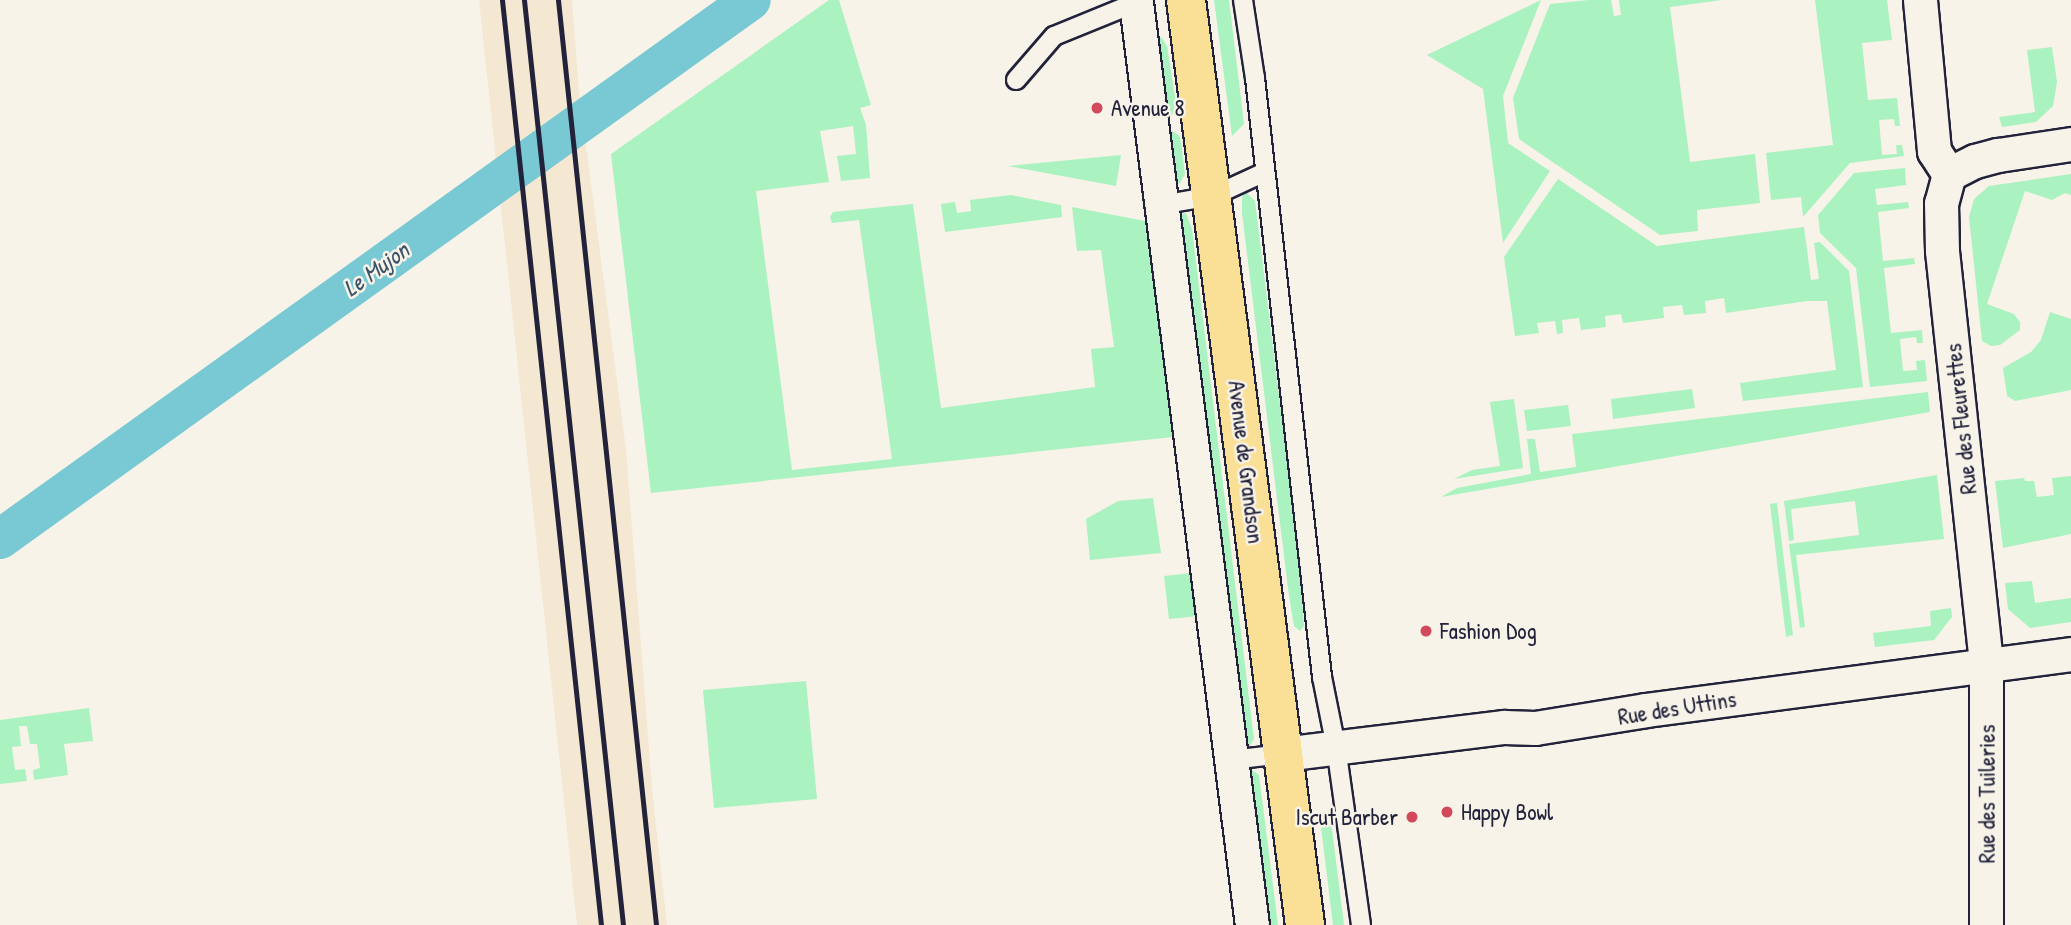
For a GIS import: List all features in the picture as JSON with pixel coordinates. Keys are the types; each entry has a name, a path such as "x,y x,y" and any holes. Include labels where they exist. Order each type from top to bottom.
{"main road":[{"name":"Avenue de Grandson","path":"1186,0 1305,925"}],"street":[{"path":"1920,0 1934,151 1950,174 1975,161 1998,155 2071,144"},
{"path":"1139,1 1161,208 1252,925"},
{"name":"Rue des Fleurettes","path":"1950,174 1941,203 1942,251 1986,664"},
{"name":"Rue des Uttins","path":"1283,754 1504,727 1535,728 2071,654"},
{"name":"Rue des Tuileries","path":"1986,664 1986,925"}],"lane":[{"path":"1243,0 1322,677 1336,747 1361,925"},
{"path":"1016,80 1054,36 1139,1"},
{"path":"1161,208 1172,203 1213,196 1265,172"},
{"path":"1231,760 1283,754"}],"shaded area":[{"path":"479,0 572,0 579,92 626,449 652,788 667,925 577,925"}],"green space":[{"path":"829,0 839,0 871,105 860,108 866,125 870,178 841,181 837,156 856,154 853,126 820,131 829,182 756,191 792,470 892,459 859,220 832,223 830,217 833,212 913,204 941,408 1095,387 1091,349 1114,347 1101,250 1077,251 1072,207 1145,221 1173,437 651,493 611,154"},
{"path":"1214,0 1229,0 1244,124 1232,136"},
{"path":"1541,0 1503,96 1508,143 1550,171 1503,243 1483,89 1427,55"},
{"path":"1611,0 1614,16 1621,15 1619,0 1722,0 1670,7 1690,162 1755,154 1760,203 1697,210 1698,231 1660,235 1519,139 1513,98 1550,4"},
{"path":"1815,0 1887,0 1892,40 1862,43 1868,100 1897,98 1900,126 1895,126 1894,119 1879,120 1882,155 1897,154 1896,145 1902,145 1904,156 1850,163 1803,217 1801,197 1771,200 1766,153 1833,145"},
{"path":"1158,37 1162,38 1167,46 1177,110 1170,116 1166,115"},
{"path":"2052,47 2057,82 2053,106 2036,122 2002,127 1999,117 2035,112 2027,50"},
{"path":"1167,128 1180,136 1185,174 1180,183 1173,186"},
{"path":"1121,155 1116,186 1008,166"},
{"path":"1905,168 1906,185 1875,189 1877,205 1908,202 1909,208 1878,212 1883,261 1914,258 1915,264 1884,268 1891,333 1922,330 1923,343 1917,343 1916,337 1900,339 1903,371 1917,370 1916,361 1925,360 1927,381 1870,387 1856,268 1820,233 1818,215 1854,173"},
{"path":"2071,174 2071,195 2065,193 2052,200 2025,191 1987,304 2014,314 2020,322 2020,330 2000,345 1991,346 1982,341 1969,217 1974,199 1989,186"},
{"path":"1558,179 1657,246 1804,227 1811,280 1819,279 1814,243 1820,242 1849,271 1863,387 1743,401 1740,383 1836,370 1827,301 1807,301 1726,313 1724,298 1705,301 1706,313 1684,315 1682,305 1663,307 1664,318 1623,323 1621,314 1605,316 1606,327 1581,330 1579,318 1562,320 1563,333 1557,334 1555,321 1537,323 1539,333 1515,336 1504,257"},
{"path":"1245,191 1255,201 1299,558 1304,626 1300,631 1294,626 1289,596 1242,213"},
{"path":"1011,195 1061,205 1062,217 945,232 941,204 955,202 957,213 971,211 970,200"},
{"path":"1186,213 1192,229 1254,739 1249,747 1246,746 1177,216"},
{"path":"2050,312 2071,319 2071,390 2015,401 2007,396 2003,368 2031,352 2041,340"},
{"path":"1692,389 1695,408 1613,419 1611,399"},
{"path":"1928,392 1930,412 1441,497 1457,488 1531,474 1527,439 1535,439 1540,472 1576,467 1572,434"},
{"path":"1514,399 1523,468 1454,479 1472,470 1500,466 1490,402"},
{"path":"1568,405 1571,426 1527,431 1524,410"},
{"path":"1937,475 1944,539 1796,555 1805,627 1800,628 1789,544 1859,535 1855,501 1791,509 1794,540 1789,541 1784,501"},
{"path":"2071,476 2071,534 2003,548 1995,481 2024,478 2025,481 2034,481 2037,497 2054,495 2052,478"},
{"path":"1153,498 1161,553 1090,560 1086,519 1118,501"},
{"path":"1777,503 1793,635 1786,637 1770,504"},
{"path":"1192,573 1198,616 1169,619 1164,576"},
{"path":"2032,581 2035,603 2071,598 2071,622 2030,628 2008,609 2005,583"},
{"path":"1951,608 1952,617 1934,640 1875,647 1873,633 1931,626 1930,611"},
{"path":"806,681 817,799 714,808 703,690"},
{"path":"89,708 93,741 64,744 68,775 34,780 33,770 40,768 37,744 30,744 27,726 19,726 21,746 12,747 15,770 25,769 27,781 0,784 0,720"},
{"path":"1252,770 1259,775 1278,925 1265,925 1249,772"},
{"path":"1328,820 1331,822 1344,925 1333,925 1321,827"}],"waterway":[{"name":"Le Mujon","path":"0,539 751,0"}],"railway":[{"path":"502,0 601,925"},
{"path":"524,0 623,925"},
{"path":"558,0 656,925"}],"place":[{"name":"Avenue 8","path":"1097,108"},
{"name":"Fashion Dog","path":"1426,631"},
{"name":"Happy Bowl","path":"1447,812"},
{"name":"Iscut Barber","path":"1412,817"}]}
